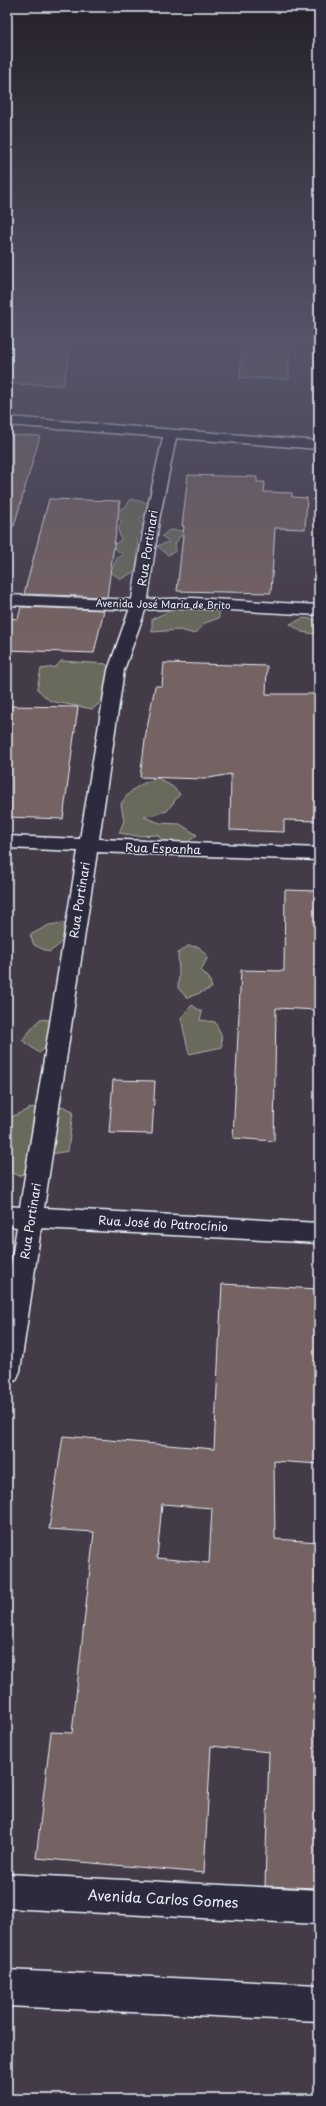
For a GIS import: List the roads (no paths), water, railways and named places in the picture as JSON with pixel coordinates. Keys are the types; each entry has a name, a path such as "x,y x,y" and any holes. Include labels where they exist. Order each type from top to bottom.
{"street":[{"name":"Rua Portinari","path":"7,1371 116,670 139,605 152,520 169,439"},
{"path":"242,439 319,445"},
{"name":"Avenida José Maria de Brito","path":"7,600 139,605 192,603 319,610"},
{"name":"Rua Espanha","path":"7,842 319,854"},
{"name":"Rua José do Patrocínio","path":"7,1216 319,1233"},
{"name":"Avenida Carlos Gomes","path":"7,1891 319,1907"},
{"path":"7,1988 319,2003"}]}
